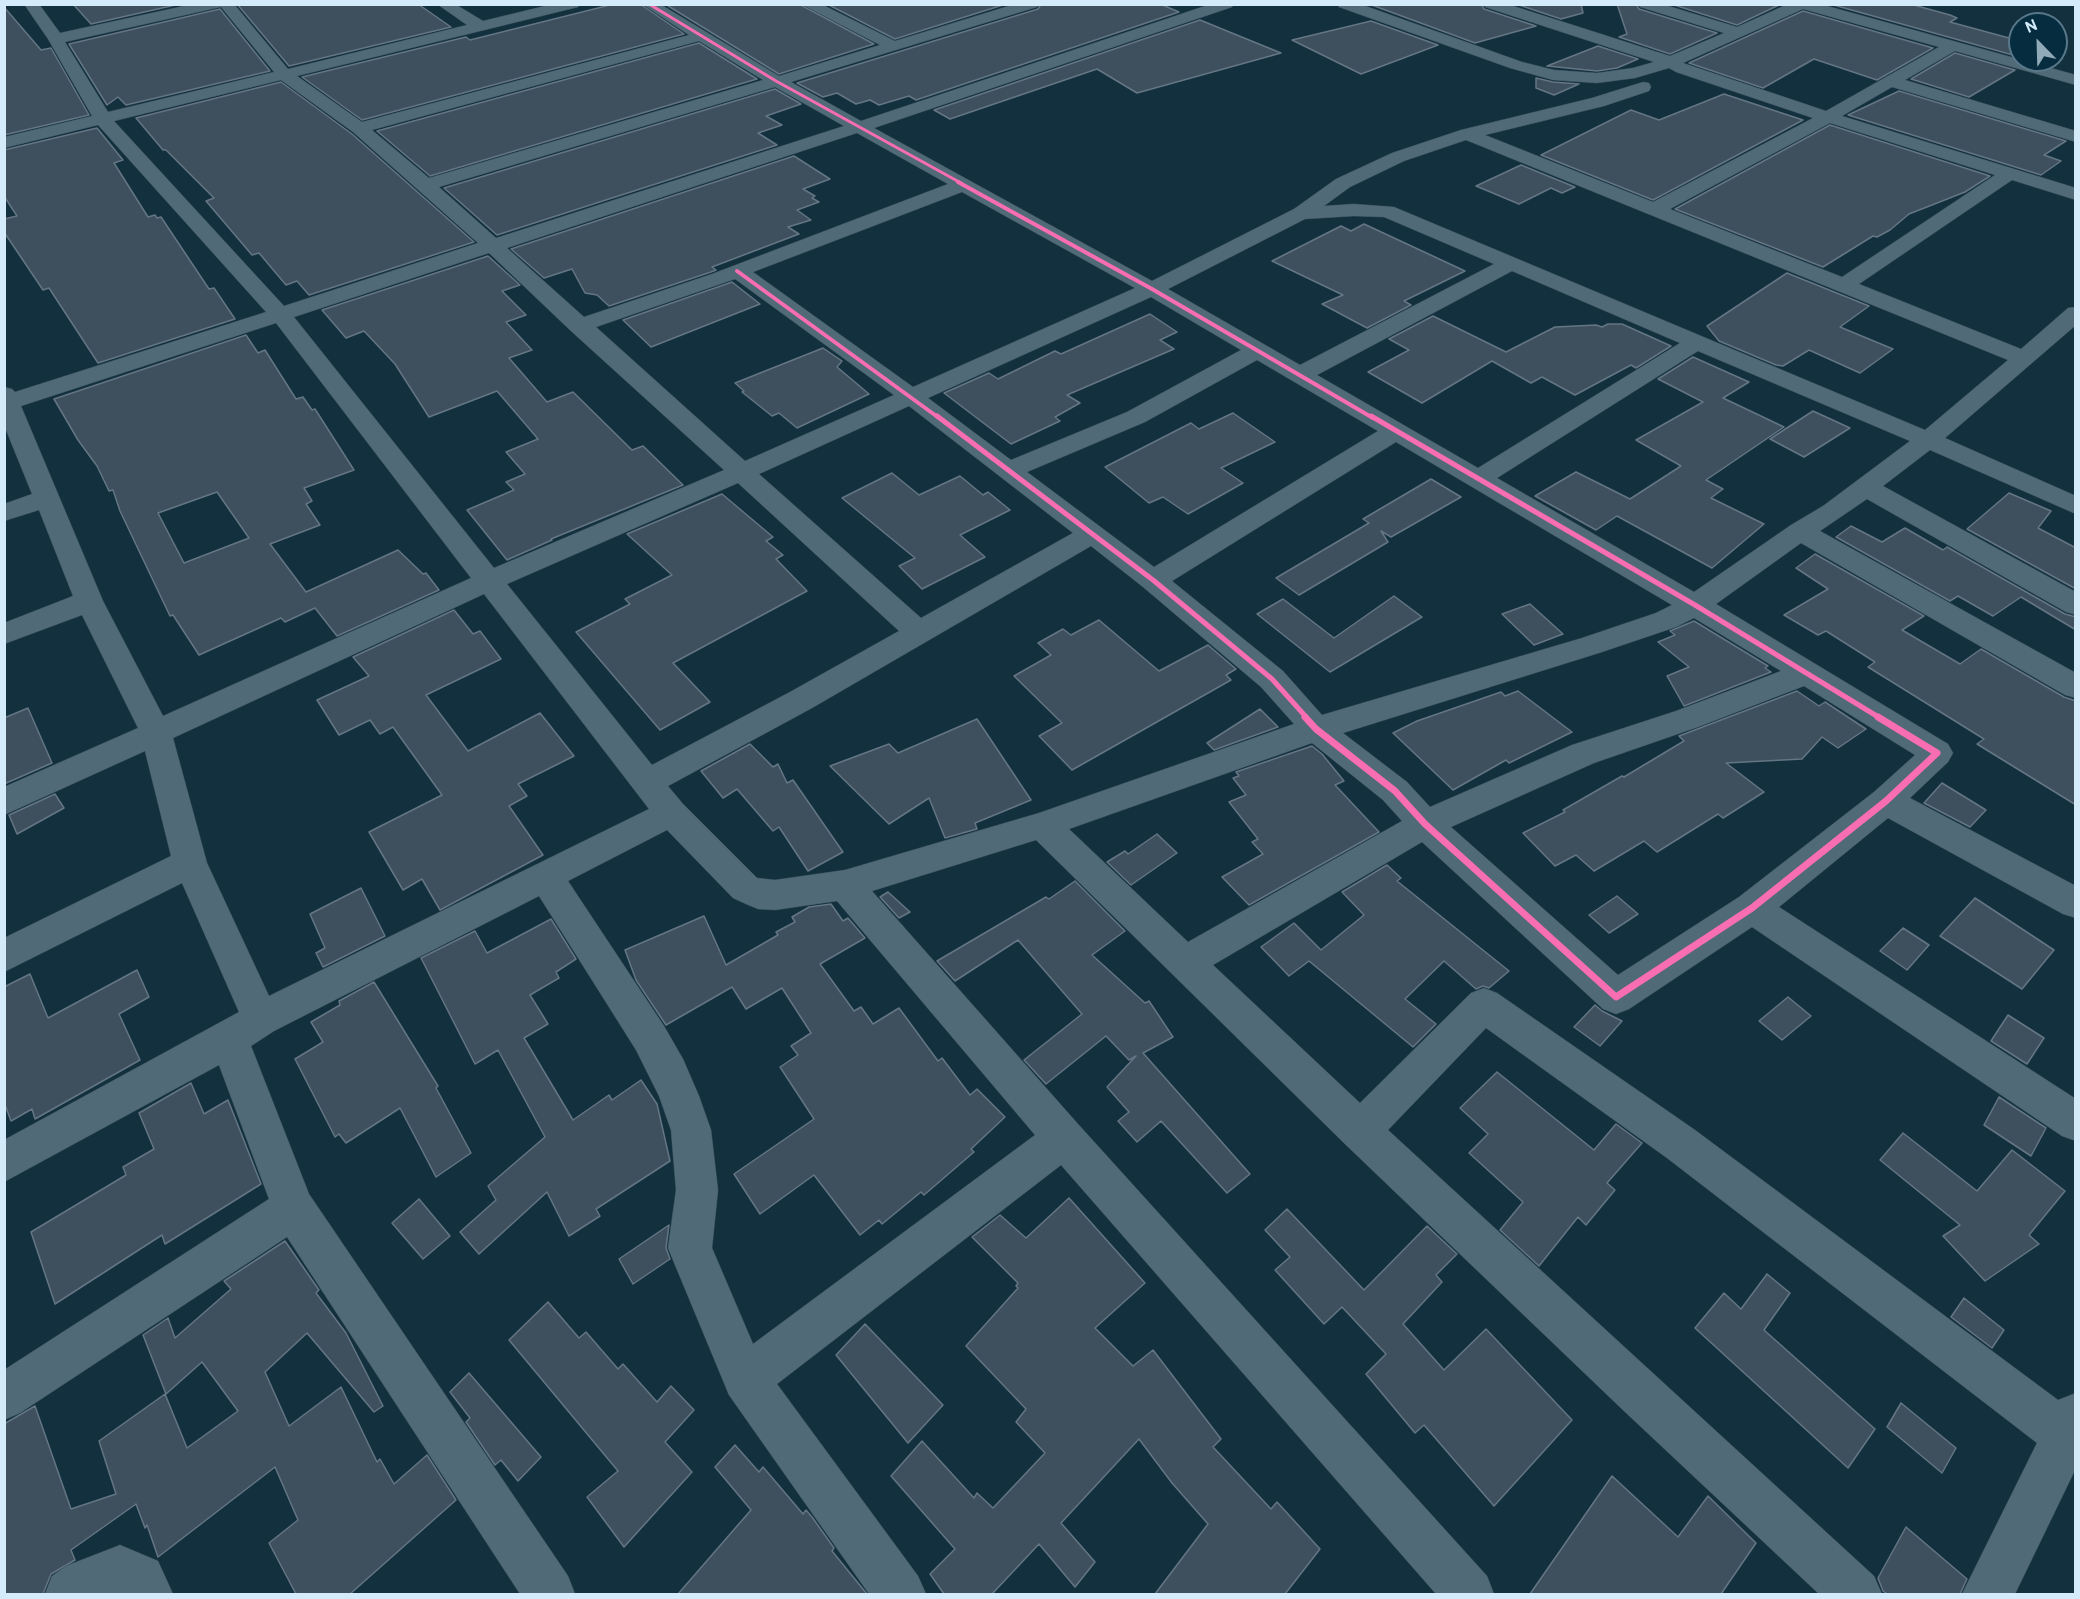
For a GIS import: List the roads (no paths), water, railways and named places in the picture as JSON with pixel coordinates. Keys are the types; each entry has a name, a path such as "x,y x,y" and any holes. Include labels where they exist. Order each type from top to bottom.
{"street":[{"path":"31,4 56,39 104,121 280,314 671,813 745,888 758,894 775,895 845,885 1042,825 1316,729 1592,645 1666,620 1695,605 1800,531 1832,512 1928,440 2076,313"},
{"path":"56,39 216,4"},
{"path":"226,4 285,75 359,128 426,184 491,246 919,633"},
{"path":"444,4 481,27"},
{"path":"4,143 104,121 573,4"},
{"path":"649,4 776,81 1152,289 1695,605 1937,753 1886,801 1752,908 1616,997 1425,824 1395,791 1316,729 1272,679 1153,580 1010,470 737,271"},
{"path":"808,4 894,46"},
{"path":"426,184 1032,4"},
{"path":"550,1594 293,1208 245,1030 190,863 156,733 89,601 7,398 491,246 859,127 1227,4"},
{"path":"1344,4 1516,65 1553,75 1597,78 1676,65"},
{"path":"1490,4 1828,117 2076,194"},
{"path":"1645,4 1738,32"},
{"path":"4,802 489,581 742,472 1152,289 1301,213 1342,183 1398,157 1467,134 1632,92 1676,65 1738,32 1802,4 2076,80"},
{"path":"975,9 992,17"},
{"path":"1167,11 1186,19"},
{"path":"359,128 701,36"},
{"path":"1654,209 1828,117 1954,45"},
{"path":"1890,81 2076,136"},
{"path":"1467,134 2024,358"},
{"path":"1844,285 2010,173"},
{"path":"579,326 737,271 962,185"},
{"path":"1301,213 1387,211 1928,440 2076,506"},
{"path":"1299,375 1510,264"},
{"path":"1478,479 1574,421 1695,343"},
{"path":"1010,470 1136,417 1257,351"},
{"path":"1153,580 1396,431"},
{"path":"1865,487 2076,605"},
{"path":"4,513 48,498"},
{"path":"1800,531 2076,687"},
{"path":"647,782 801,700 1092,534"},
{"path":"4,634 89,601"},
{"path":"1185,962 1425,824 1583,754 1687,719 1805,674"},
{"path":"1886,801 2076,903"},
{"path":"4,1162 245,1030 671,813"},
{"path":"1042,825 1360,1131 1640,1395 1856,1594"},
{"path":"4,956 190,863"},
{"path":"546,878 650,1038 679,1096 691,1130 697,1190 690,1248 745,1378 900,1594"},
{"path":"845,885 1064,1138 1469,1594"},
{"path":"1752,908 2076,1122"},
{"path":"1360,1131 1484,1005 1682,1144 2072,1431 1988,1594"},
{"path":"745,1378 1064,1138"},
{"path":"4,1397 293,1208"},
{"path":"70,1594 84,1584 120,1570 140,1579 148,1594"}]}
